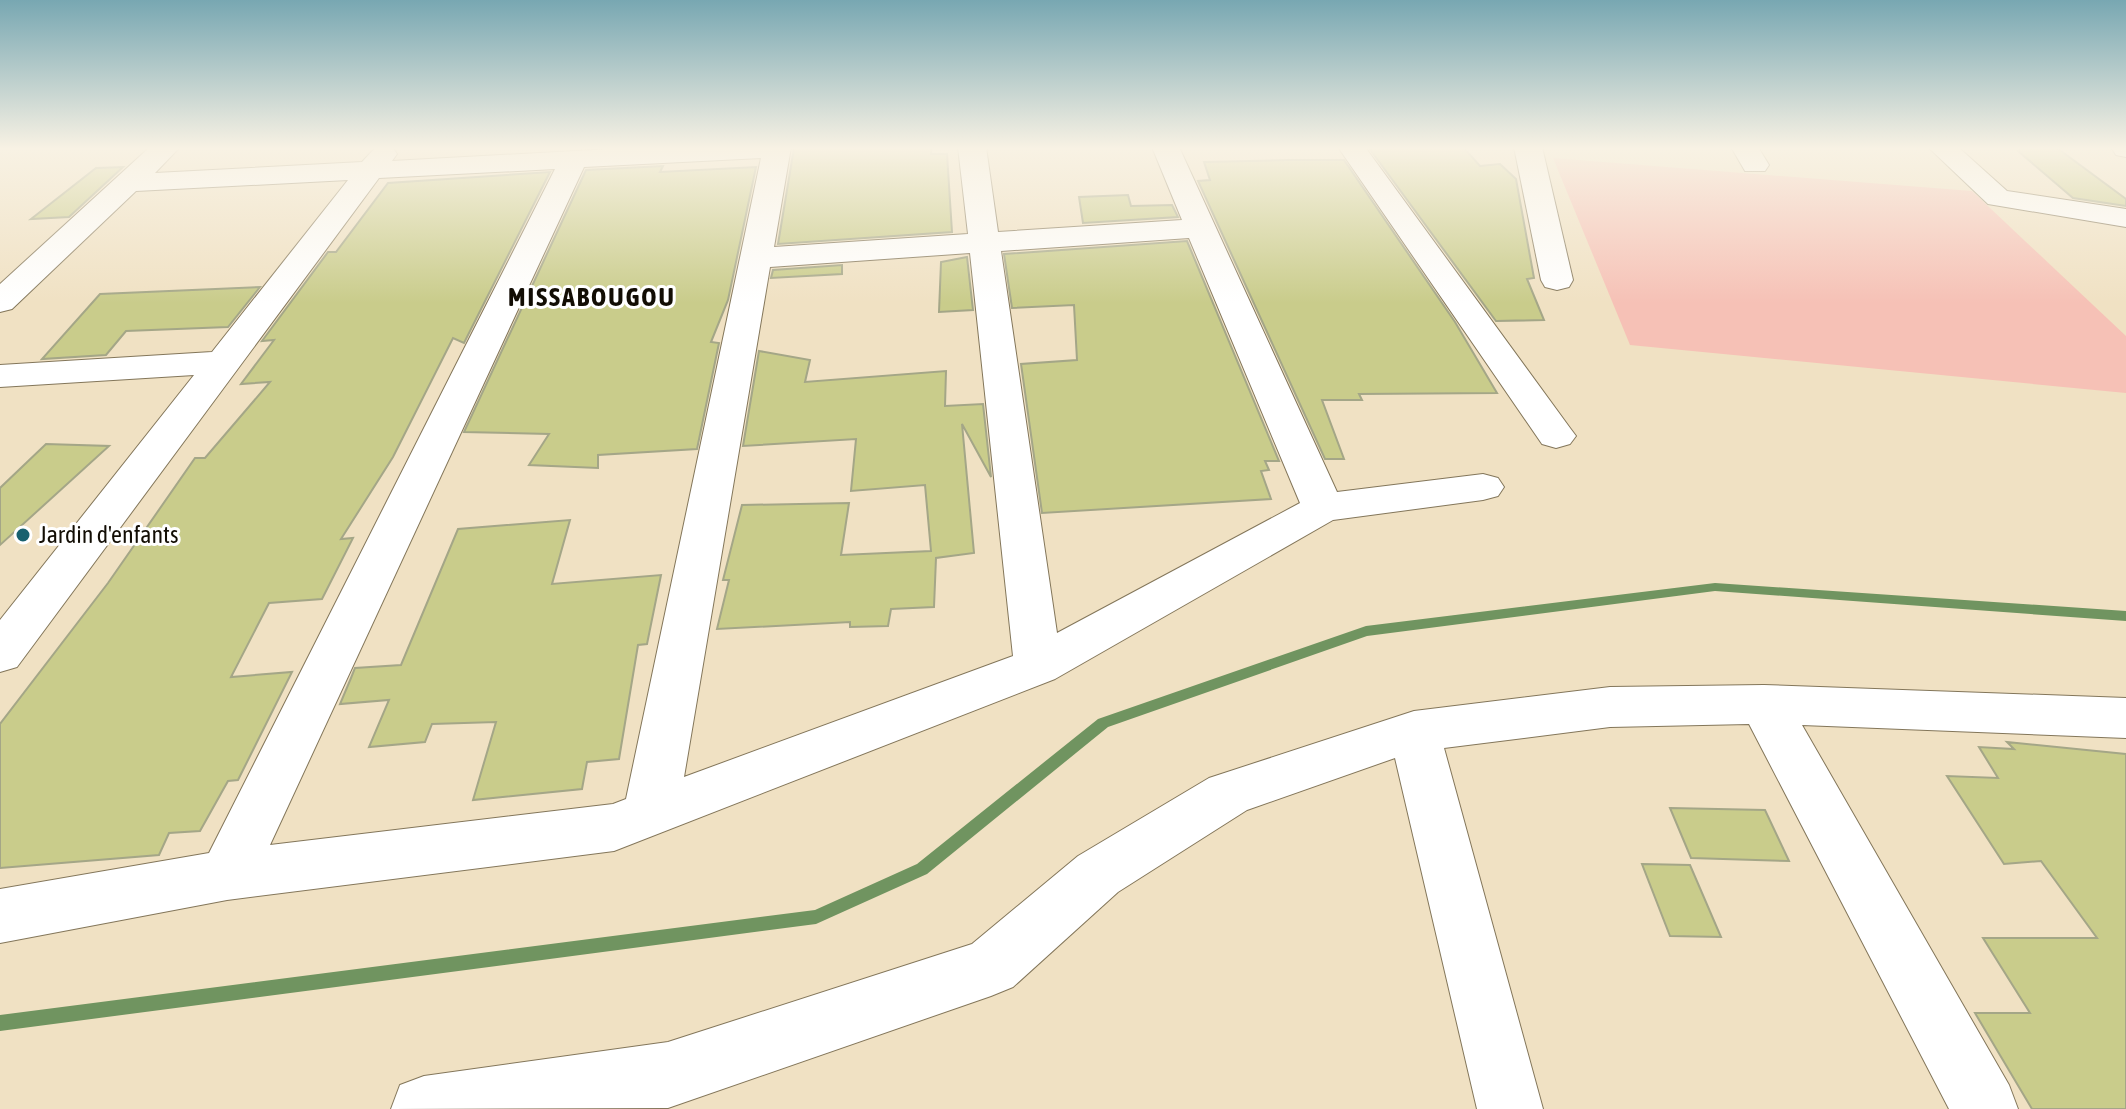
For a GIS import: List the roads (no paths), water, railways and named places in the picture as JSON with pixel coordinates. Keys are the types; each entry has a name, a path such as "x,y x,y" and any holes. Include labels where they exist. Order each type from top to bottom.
{"street":[{"path":"0,302 112,199"},
{"path":"0,654 349,199"},
{"path":"227,875 555,199"},
{"path":"651,810 767,199"},
{"path":"977,199 1038,666"},
{"path":"1187,199 1323,508"},
{"path":"1388,199 1556,436"},
{"path":"1539,199 1557,280"},
{"path":"2003,199 2126,218"},
{"path":"755,258 1199,228"},
{"path":"0,376 224,362"},
{"path":"0,916 227,875 614,827 651,810 1038,666 1323,508 1483,487"},
{"path":"0,597 47,593"},
{"path":"424,1109 668,1075 991,967 1098,874 1228,794 1414,731 1610,707 1764,704 2126,718"},
{"path":"1764,704 1985,1109"},
{"path":"1414,731 1510,1109"}],"waterway":[{"path":"0,1023 816,917 922,869 1103,723 1366,631 1715,587 2126,616"}],"place":[{"name":"Jardin d'enfants","path":"23,535"}],"district":[{"name":"MISSABOUGOU","path":"592,297"}]}
